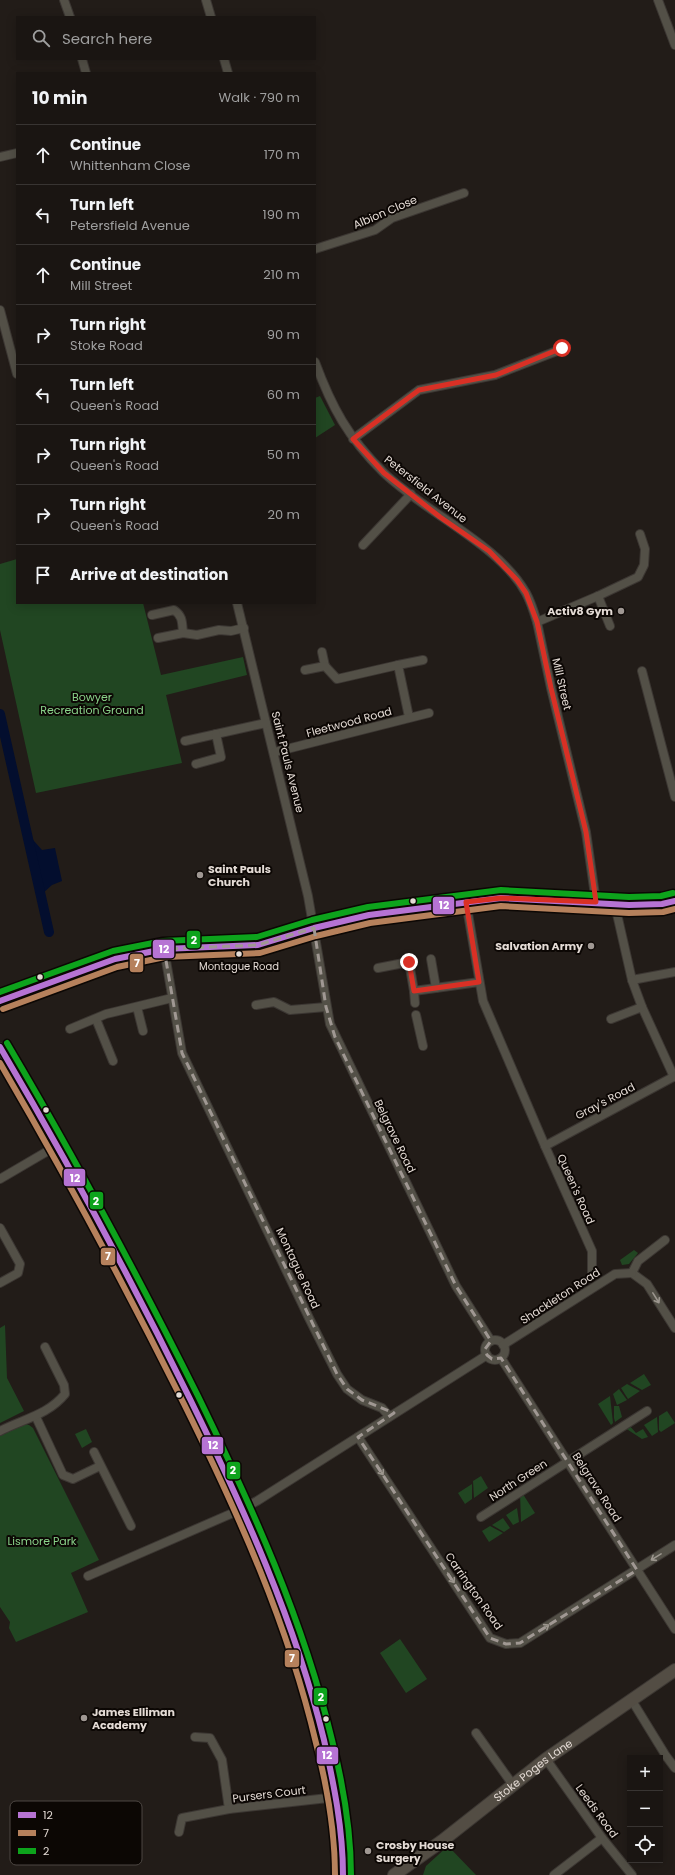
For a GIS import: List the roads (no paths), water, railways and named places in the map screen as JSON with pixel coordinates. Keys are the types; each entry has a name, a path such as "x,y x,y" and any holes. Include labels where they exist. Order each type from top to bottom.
{"main road":[{"path":"0,1001 115,959 164,949 258,945 314,928 369,915 501,898 662,904 675,901"},
{"name":"Stoke Poges Lane","path":"394,1875 442,1841 546,1759 675,1670"}],"street":[{"path":"64,0 70,16"},
{"path":"206,0 211,16"},
{"path":"658,0 675,45"},
{"path":"82,60 86,72"},
{"path":"224,60 228,72"},
{"path":"0,157 16,153"},
{"name":"Albion Close","path":"316,249 375,230 392,218 464,193"},
{"path":"0,310 16,370"},
{"path":"353,439 419,390 496,375 562,348"},
{"name":"Petersfield Avenue","path":"316,364 336,411 353,439 384,473 489,551 502,563 526,593 537,622"},
{"path":"364,545 411,494"},
{"path":"537,622 638,577 644,565 644,549 640,534"},
{"path":"598,596 610,626"},
{"name":"Saint Pauls Avenue","path":"237,604 266,723 275,752 314,928"},
{"path":"152,615 174,610 180,614 183,634"},
{"name":"Mill Street","path":"537,622 551,688 586,832 596,902"},
{"path":"158,638 183,634 197,635 219,630 231,631 244,628"},
{"path":"322,652 325,666 337,679 423,660"},
{"path":"398,665 409,718"},
{"path":"305,670 325,666"},
{"path":"642,671 675,797"},
{"name":"Fleetwood Road","path":"275,752 429,714"},
{"path":"185,741 266,723"},
{"path":"196,764 221,757 216,734"},
{"name":"Queen's Road","path":"466,902 483,1001 592,1251 592,1273"},
{"path":"617,903 618,921 632,980 642,1007 674,1077"},
{"name":"Belgrave Road","path":"314,928 326,1006 335,1036 456,1286 491,1341"},
{"name":"Montague Road","path":"164,949 182,1053 337,1374 347,1388 362,1400 382,1408 389,1416"},
{"path":"430,959 436,988"},
{"path":"378,968 409,962 415,1003"},
{"path":"632,980 675,972"},
{"path":"414,991 479,982"},
{"path":"70,1029 96,1019 172,998"},
{"path":"256,1005 274,1002 290,1010 326,1006"},
{"path":"137,1007 143,1031"},
{"path":"611,1019 642,1007"},
{"path":"416,1014 423,1046"},
{"path":"96,1019 113,1060"},
{"path":"0,1047 58,1145 181,1380 266,1563 295,1638 313,1695 337,1797 343,1875"},
{"name":"Gray's Road","path":"545,1146 674,1077"},
{"path":"0,1178 58,1145"},
{"path":"0,1228 20,1264 18,1273 0,1283"},
{"path":"665,1240 638,1261 632,1273 647,1284 675,1328"},
{"name":"Shackleton Road","path":"503,1345 604,1280 615,1274 632,1273"},
{"path":"496,1340 503,1345 505,1350 501,1358 492,1359 487,1355 485,1349 491,1341 496,1340"},
{"path":"0,1431 17,1422 36,1417 57,1403 65,1394 64,1385 45,1347"},
{"path":"88,1576 242,1509 487,1355"},
{"name":"Belgrave Road","path":"501,1358 675,1629"},
{"name":"North Green","path":"481,1517 647,1411"},
{"path":"36,1417 63,1475 73,1479 100,1466"},
{"name":"Carrington Road","path":"358,1437 490,1638 506,1644 520,1643 675,1545"},
{"path":"94,1452 131,1526"},
{"path":"631,1699 675,1768"},
{"path":"476,1733 513,1785"},
{"name":"Pursers Court","path":"196,1737 210,1738 222,1760 229,1810"},
{"name":"Leeds Road","path":"546,1759 602,1838 632,1875"},
{"name":"Pursers Court","path":"179,1832 182,1818 229,1810 337,1797"},
{"path":"554,1875 602,1838"}],"water":[{"path":"27,833 42,850 55,848 62,881 52,885 41,895"}],"waterway":[{"path":"0,714 49,932"}],"place":[{"name":"Activ8 Gym","path":"621,611"},
{"name":"Saint Pauls Church","path":"200,875"},
{"name":"Salvation Army","path":"591,946"},
{"name":"Montague Road","path":"239,954"},
{"name":"James Elliman Academy","path":"84,1718"},
{"name":"Crosby House Surgery","path":"368,1851"}],"park label":[{"name":"Bowyer Recreation Ground","path":"92,703"},
{"name":"Lismore Park","path":"42,1541"}]}
